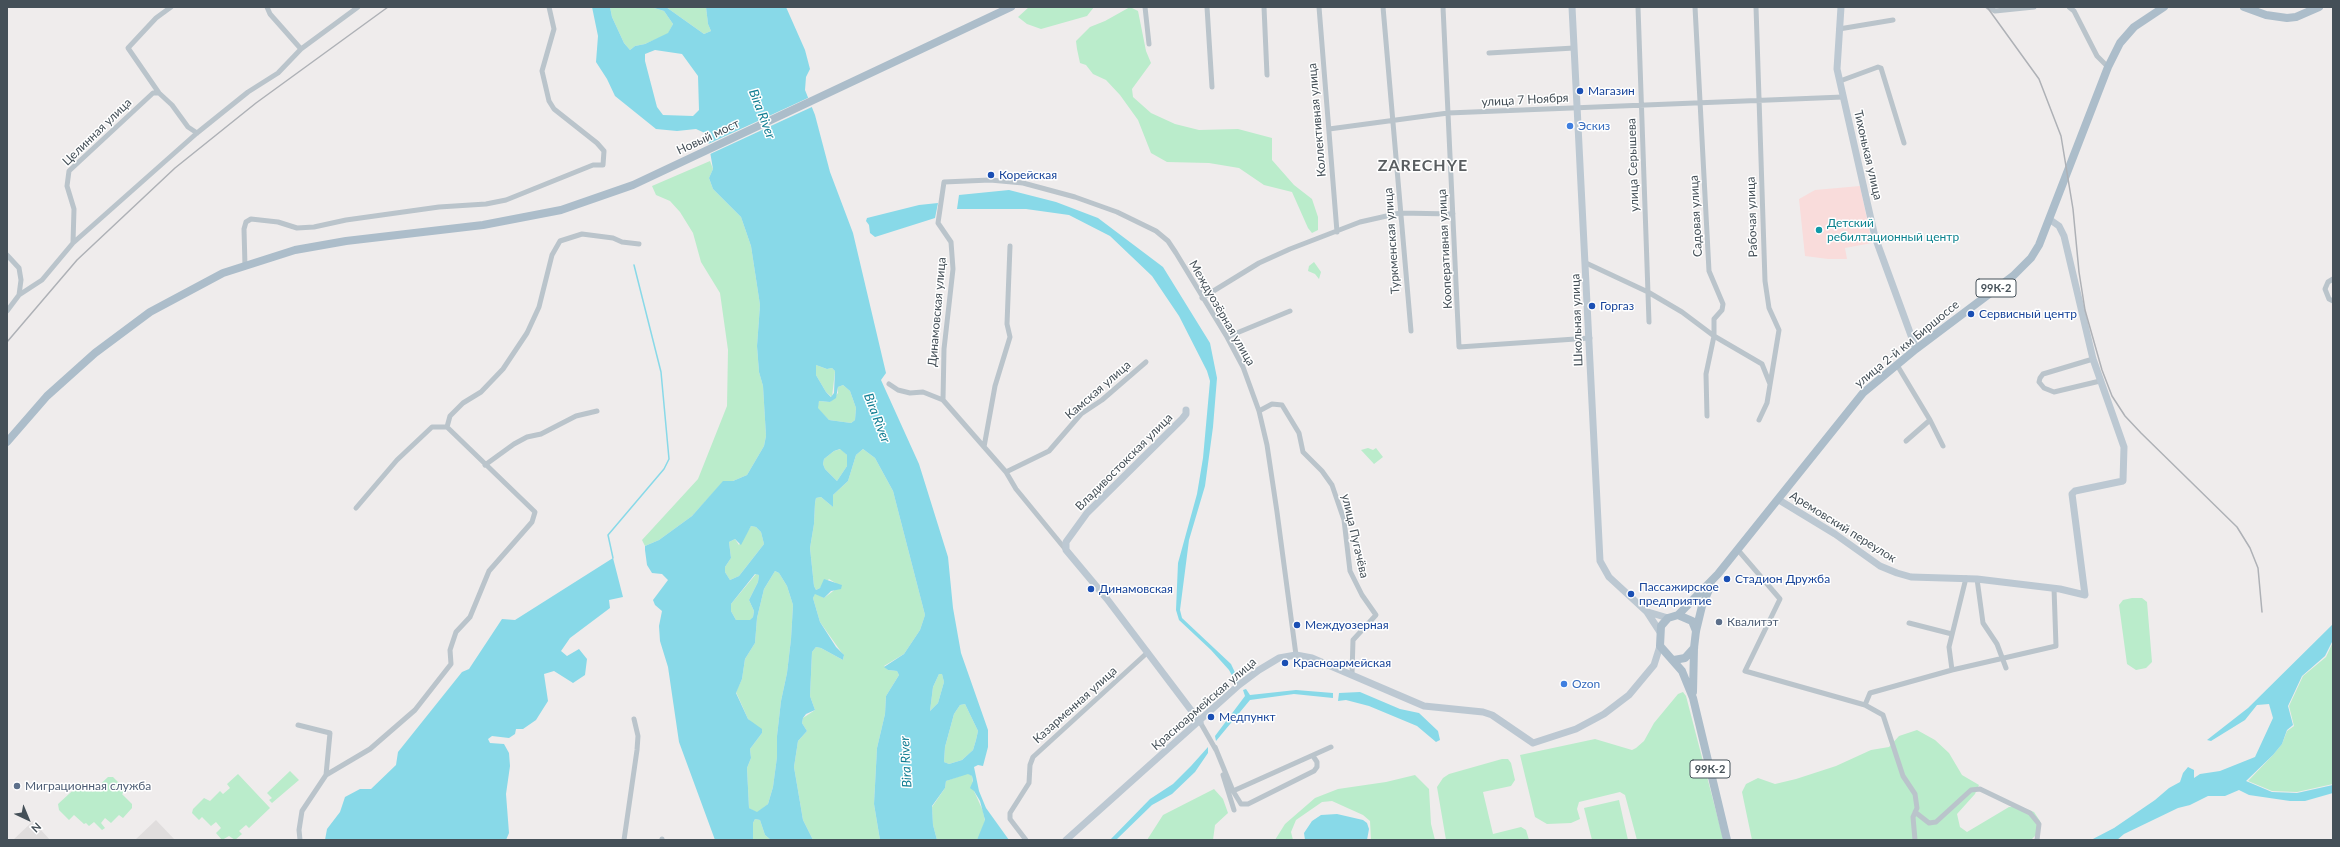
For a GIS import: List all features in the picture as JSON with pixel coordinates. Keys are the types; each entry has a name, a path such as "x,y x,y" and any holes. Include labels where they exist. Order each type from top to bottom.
{"main road":[{"name":"Новый мост","path":"7,442 47,396 95,353 150,312 223,273 295,250 346,241 483,225 561,210 633,185 1011,7"},
{"name":"улица 2-й км Биршоссе","path":"1718,574 1779,500 1863,393 1916,349 2023,267 2039,245 2108,67 2120,43 2134,27 2164,7"},
{"path":"2244,7 2276,18 2296,17 2319,7"},
{"name":"99К-2","path":"1668,618 1678,615 1718,574"},
{"name":"99К-2","path":"1693,698 1694,648 1696,631 1702,606 1718,574"},
{"path":"1678,615 1692,621 1696,631"},
{"path":"1660,646 1661,626 1668,618"},
{"name":"99К-2","path":"1660,646 1682,671 1693,698 1727,840"},
{"path":"1672,659 1685,658 1694,648"}],"street":[{"path":"171,7 156,18 128,48 159,93 172,105 188,126 197,133"},
{"path":"267,7 270,14 301,49"},
{"path":"7,311 19,296 42,280 73,243 197,133 248,92 278,73 301,49 358,7"},
{"path":"245,266 244,229 246,222 251,219 278,222 297,228 314,227 346,220 439,207 486,204 506,200 593,165 603,165 604,152 597,143 554,109 549,101 542,71 554,29 549,7"},
{"path":"1145,7 1149,44"},
{"path":"1207,7 1212,87"},
{"path":"1264,7 1267,75"},
{"name":"Коллективная улица","path":"1319,7 1330,129 1337,232"},
{"name":"Туркменская улица","path":"1383,7 1410,331"},
{"name":"Кооперативная улица","path":"1442,7 1459,347 1590,338"},
{"name":"Школьная улица","path":"1572,7 1576,108 1590,338 1600,561 1609,577 1647,612"},
{"name":"улица Серышева","path":"1638,7 1640,104 1649,322"},
{"name":"Садовая улица","path":"1695,7 1709,271 1723,304 1722,310 1714,319 1714,336 1706,374 1707,416"},
{"name":"Рабочая улица","path":"1756,7 1765,281 1769,308 1779,330 1765,409 1760,420"},
{"name":"Тихонькая улица","path":"1841,7 1836,57 1843,97 1875,237 1916,349"},
{"path":"1989,8 1995,11 2034,7"},
{"path":"2069,7 2074,11 2097,56 2108,67"},
{"path":"1839,29 1893,20"},
{"path":"1489,53 1574,48"},
{"path":"1840,80 1878,67 1881,68 1904,143"},
{"name":"Целинная улица","path":"73,243 74,209 67,186 70,171 153,93 159,93"},
{"name":"улица 7 Ноября","path":"1330,129 1448,113 1640,104 1843,97"},
{"name":"Междуозёрная улица","path":"944,182 990,180 1023,182 1075,197 1117,212 1163,236 1176,253 1244,367 1258,411 1267,445 1278,512 1296,655"},
{"name":"Динамовская улица","path":"943,400 944,349 953,268 951,242 938,223 944,182"},
{"path":"1202,298 1260,263 1290,249 1374,217 1400,213 1453,214"},
{"name":"Аремовский переулок","path":"1779,500 1835,534 1880,566 1897,573 1911,577 1966,578 2054,588 2085,595 2072,494 2075,491 2120,482 2124,478 2124,447 2093,359 2064,236 2059,226 2049,219"},
{"path":"447,427 450,416 481,392 503,369 527,333 539,307 552,255 560,241 582,234 613,238 622,242 639,244"},
{"path":"984,447 995,386 1010,336 1007,324 1010,246"},
{"path":"7,254 19,268 19,296"},
{"path":"1586,263 1648,292 1700,324 1714,336 1762,364 1770,384"},
{"path":"2333,279 2328,282 2325,289 2329,298 2333,301"},
{"path":"1227,337 1290,312"},
{"path":"2093,359 2044,374 2040,378 2039,382 2044,388 2054,392 2100,381"},
{"name":"Камская улица","path":"1006,472 1049,451 1081,414 1102,400 1146,362"},
{"path":"1897,365 1930,420 1943,446"},
{"path":"889,384 898,390 910,393 923,392 943,400 1006,472 1016,489 1148,652 1200,722 1215,747 1233,791 1241,804 1248,804 1314,771 1317,767 1317,762 1313,756"},
{"name":"улица Пугачёва","path":"1258,411 1272,404 1282,405 1292,419 1303,452 1322,470 1332,485 1344,520 1350,570 1362,595 1376,615 1353,640 1352,674"},
{"name":"Владивостокская улица","path":"1066,550 1066,542 1087,513 1182,420 1186,414 1186,410"},
{"path":"485,465 527,437 541,434 576,416 598,411"},
{"path":"1906,441 1930,420"},
{"path":"300,840 299,825 302,811 326,775 370,749 414,710 451,664 450,650 456,632 470,617 489,571 532,522 535,512 447,427 432,427 397,460 356,508"},
{"path":"1738,550 1755,568 1780,600 1745,671 1865,705 1883,715 1903,776 1915,794 1917,808 1915,812 1915,840"},
{"path":"1952,670 1949,647 1966,578"},
{"path":"1977,579 1983,623 1997,644 2006,668"},
{"path":"1865,705 1870,693 1952,670 2056,646 2054,588"},
{"path":"1647,612 1668,618"},
{"path":"1647,612 1660,632"},
{"path":"1909,623 1952,634"},
{"path":"1654,665 1660,646"},
{"name":"Казарменная улица","path":"1026,840 1010,819 1010,813 1029,783 1030,766 1033,756 1148,652"},
{"name":"Красноармейская улица","path":"1066,840 1258,670 1279,658 1296,655 1312,658 1424,706 1471,711 1492,715 1533,743 1576,729 1604,714 1629,695 1654,665"},
{"path":"1654,665 1672,659"},
{"path":"624,840 637,750 638,736 634,720"},
{"path":"298,725 330,733 326,775"},
{"path":"1215,747 1234,810"},
{"path":"1233,791 1331,747"},
{"path":"1915,812 1919,818 1929,822 1936,822 1971,790 1980,789 2030,813 2038,824 2039,836 2036,840"}],"shaded area":[{"path":"1860,186 1872,243 1845,248 1847,259 1828,259 1805,256 1799,199 1815,190"},
{"path":"156,820 175,840 135,840"},
{"path":"33,821 50,840 13,840"}],"green space":[{"path":"610,7 651,7 664,11 673,24 668,34 645,44 635,46 630,50 624,43 612,17"},
{"path":"666,7 706,7 708,24 711,31 704,34"},
{"path":"1029,7 1094,7 1087,16 1041,29 1027,24 1018,17"},
{"path":"1130,7 1138,11 1146,51 1151,63 1132,89 1133,97 1151,113 1175,124 1199,130 1238,129 1272,138 1272,160 1294,185 1312,199 1318,217 1318,230 1312,233 1308,228 1292,192 1264,185 1239,168 1209,163 1167,162 1151,153 1138,120 1120,95 1106,80 1093,74 1086,65 1080,63 1077,49 1076,41 1090,27 1105,21"},
{"path":"710,161 713,169 709,178 713,189 741,217 751,246 760,305 757,346 759,372 763,386 766,436 764,446 747,475 733,481 723,482 692,516 659,540 645,546 642,540 698,479 727,406 728,350 720,293 701,262 693,233 680,212 670,201 656,195 652,186"},
{"path":"1314,262 1321,272 1319,279 1315,274 1308,271 1309,266"},
{"path":"816,365 827,369 832,368 835,371 832,397 826,392 816,375"},
{"path":"843,385 850,391 856,408 855,420 851,423 829,420 817,408 819,401 830,402 838,393 838,387"},
{"path":"1368,448 1373,450 1376,448 1383,457 1374,464 1361,450"},
{"path":"841,449 847,455 847,466 837,481 825,469 823,464 824,459 834,451"},
{"path":"863,449 875,458 893,491 925,615 920,630 904,654 884,666 888,670 897,671 899,675 886,696 885,714 877,748 874,804 880,840 813,840 803,820 794,767 798,741 807,731 802,723 803,718 815,710 810,696 812,652 816,647 821,648 843,660 844,656 820,622 813,598 815,593 824,598 841,585 829,579 816,590 814,586 810,548 814,524 815,503 816,498 821,497 833,507 833,495 848,481 856,455"},
{"path":"751,526 756,527 761,532 764,544 739,576 730,580 725,572 725,567 731,558 729,542 735,539 739,545"},
{"path":"775,571 779,573 787,586 793,605 791,639 787,673 781,701 777,736 777,757 773,787 768,804 757,813 749,808 747,768 751,758 750,749 762,733 748,719 736,692 742,679 745,659 755,643 757,618 764,589"},
{"path":"756,574 759,575 758,582 749,600 754,611 753,617 750,621 736,620 731,611 731,604"},
{"path":"2142,598 2147,602 2152,662 2146,668 2136,670 2127,664 2119,605 2123,600"},
{"path":"2333,642 2333,784 2297,792 2272,791 2248,781 2273,755 2282,744 2287,731 2294,726 2289,706 2303,676 2326,657"},
{"path":"939,674 942,674 944,682 938,703 930,711 933,687"},
{"path":"1683,692 1686,696 1723,838 1722,840 1637,840 1625,795 1620,792 1579,802 1577,809 1580,819 1571,823 1547,824 1535,817 1520,755 1595,739 1632,750 1644,741 1654,723 1678,694"},
{"path":"965,704 978,731 976,740 973,750 962,760 949,764 944,762 945,747 954,714 960,705"},
{"path":"1917,730 1935,740 1949,753 1962,775 1979,785 1975,794 1957,814 1960,827 1967,832 2009,807 2021,807 2034,812 2040,821 2041,828 2035,836 2031,840 1752,840 1742,792 1746,784 1758,778 1775,784 1796,779 1836,766 1871,750 1889,747 1899,736"},
{"path":"1502,759 1508,759 1511,763 1515,780 1511,786 1483,792 1493,834 1521,827 1526,830 1529,840 1446,840 1437,787 1443,778 1449,774"},
{"path":"290,771 299,780 272,803 269,800 272,798 267,793"},
{"path":"968,773 972,776 974,791 983,811 985,821 979,837 977,840 937,840 933,825 932,807 945,788 946,781"},
{"path":"238,774 270,808 249,828 246,825 239,831 242,834 235,840 229,836 222,840 216,833 221,828 216,822 211,826 202,817 199,820 192,813 193,809 204,798 210,801 220,791 223,794 230,788 227,784"},
{"path":"1415,775 1429,789 1431,824 1435,840 1371,840 1370,821 1363,815 1332,801 1322,802 1296,820 1291,832 1293,840 1275,840 1285,824 1315,798 1338,789 1386,782"},
{"path":"108,777 113,777 126,790 122,794 132,804 132,808 123,818 119,815 111,823 105,818 101,823 105,828 102,830 94,822 89,826 86,823 84,824 74,815 69,820 59,810 58,804 82,782 92,792"},
{"path":"1214,789 1223,799 1228,813 1215,825 1213,840 1147,840 1163,815"},
{"path":"1619,800 1628,840 1592,840 1584,808"},
{"path":"755,819 760,820 765,835 771,840 753,840 753,823"}],"water":[{"name":"Bira River","path":"592,7 610,7 612,17 624,43 630,50 635,46 645,44 668,33 673,24 664,11 651,7 666,7 704,34 711,31 708,24 706,7 786,7 805,50 810,69 806,77 805,90 815,115 830,172 853,233 886,373 881,380 919,464 948,557 953,608 961,653 988,730 988,747 983,766 978,765 974,767 979,791 986,808 1009,840 977,840 985,820 980,801 974,791 970,788 973,781 972,776 968,774 946,781 945,788 932,806 933,825 937,840 880,840 874,804 877,748 885,714 886,696 899,675 897,671 888,670 884,667 904,654 920,630 925,615 893,491 875,458 863,449 856,455 848,481 833,495 833,507 821,497 816,498 815,503 814,524 810,548 814,586 816,590 820,588 824,579 842,585 841,589 831,591 824,598 815,594 813,598 820,622 836,647 844,655 843,660 821,648 816,647 812,652 810,696 815,710 806,714 803,718 802,723 807,731 798,741 794,767 803,820 813,840 771,840 765,835 760,820 755,819 753,823 753,840 715,840 679,742 668,667 660,641 659,626 662,611 655,605 653,600 668,580 662,574 652,573 647,565 645,546 659,540 692,516 723,481 733,481 747,475 764,446 766,436 763,386 759,372 757,346 760,305 751,246 741,217 713,189 709,178 713,169 707,134 696,129 677,131 656,129 615,96 607,79 596,62 598,36","holes":["655,50 682,54 698,76 699,110 693,116 663,115 657,107 645,61 645,54","816,365 827,369 832,368 835,371 834,393 831,397 826,392 816,375","843,385 850,391 856,408 855,420 851,423 829,420 818,408 819,401 830,402 836,398 838,387","840,449 847,455 847,466 837,481 825,469 823,464 824,459 834,451","751,526 756,527 761,532 764,544 739,576 730,580 725,572 725,567 731,558 729,542 735,539 741,545","775,571 779,573 787,586 793,605 791,639 787,673 781,701 777,736 777,757 773,787 768,804 757,812 749,808 747,768 751,758 750,749 762,733 762,729 748,719 736,693 742,679 745,659 755,643 757,618 764,589","755,574 759,575 758,582 749,600 754,611 753,617 750,620 736,620 731,611 731,604","939,674 942,674 944,682 938,703 930,711 933,687","965,704 978,731 973,750 962,760 949,764 944,762 945,747 954,714 960,705"]},
{"path":"1009,190 1056,202 1098,218 1163,267 1210,343 1217,378 1213,427 1205,486 1189,540 1180,610 1182,618 1231,664 1239,681 1236,683 1229,670 1211,650 1179,620 1176,610 1178,563 1197,494 1203,458 1210,381 1207,371 1179,316 1152,276 1110,236 1069,215 1026,209 957,209 959,195"},
{"path":"938,203 935,218 875,237 870,233 869,225 866,221 867,218 919,205"},
{"path":"613,558 623,597 609,600 610,608 570,638 561,651 567,656 579,649 587,659 585,675 573,683 554,671 544,674 548,701 536,720 523,729 516,729 515,734 509,738 492,736 488,739 490,743 504,744 509,753 510,766 506,794 509,833 506,840 325,840 327,829 340,812 345,797 360,789 371,789 396,765 398,752 462,672 469,669 502,619 515,620"},
{"path":"2333,624 2333,640 2325,656 2302,676 2288,706 2293,725 2287,730 2282,744 2273,755 2246,781 2272,792 2297,793 2333,785 2333,793 2305,801 2290,801 2249,795 2239,790 2225,796 2208,796 2190,805 2178,808 2124,834 2117,840 2091,840 2114,828 2155,800 2169,788 2180,782 2183,773 2188,767 2194,770 2194,778 2200,774 2220,771 2255,757 2273,718 2269,704 2257,705 2245,720 2211,741 2207,740 2248,708"},
{"path":"1246,689 1250,695 1296,690 1333,693 1333,698 1294,694 1250,700 1216,741 1215,736 1245,696 1243,690"},
{"path":"1360,692 1400,709 1419,713 1438,731 1440,740 1436,742 1417,726 1369,706 1346,700 1338,701 1339,693"},
{"path":"1208,747 1208,753 1195,772 1172,794 1152,805 1116,840 1110,840 1150,799 1173,784"},
{"path":"1337,814 1363,820 1367,823 1369,829 1367,840 1305,840 1304,833 1312,821 1321,815"}],"pier":[{"path":"810,97 814,106 708,155 706,145"}],"waterway":[{"path":"613,558 608,535 664,469 669,459 661,372 634,265"}],"railway":[{"path":"7,342 77,260 175,168 256,103 388,7"},
{"path":"1987,7 2039,79 2061,136 2073,209 2079,272 2085,310 2102,370 2112,396 2125,416 2141,433 2237,527 2250,548 2258,568 2262,612"}],"place":[{"name":"Магазин","path":"1580,91"},
{"name":"Эскиз","path":"1570,126"},
{"name":"Корейская","path":"991,175"},
{"name":"Детский ребилтационный центр","path":"1819,230"},
{"name":"Горгаз","path":"1592,306"},
{"name":"Сервисный центр","path":"1971,314"},
{"name":"Стадион Дружба","path":"1727,579"},
{"name":"Динамовская","path":"1091,589"},
{"name":"Пассажирское предприятие","path":"1631,594"},
{"name":"Квалитэт","path":"1719,622"},
{"name":"Междуозерная","path":"1297,625"},
{"name":"Красноармейская","path":"1285,663"},
{"name":"Ozon","path":"1564,684"},
{"name":"Медпункт","path":"1211,717"},
{"name":"Миграционная служба","path":"17,786"}],"district":[{"name":"ZARECHYE","path":"1423,166"}]}
